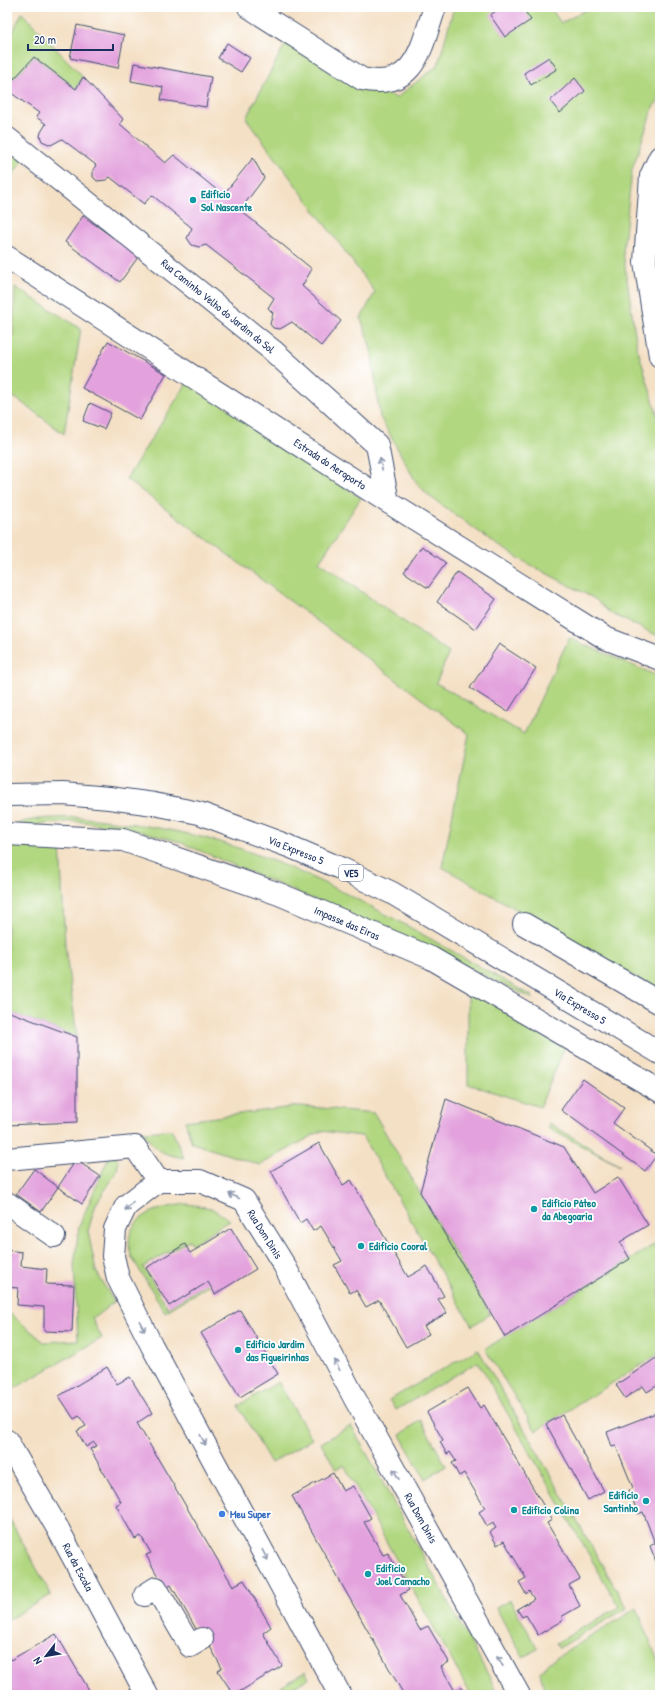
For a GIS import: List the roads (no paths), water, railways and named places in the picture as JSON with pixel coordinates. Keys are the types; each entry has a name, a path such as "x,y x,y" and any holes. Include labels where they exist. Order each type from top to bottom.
{"street":[{"path":"249,7 362,79 379,82 395,78 406,72 414,63 435,7"},
{"name":"Rua Caminho Velho do Jardim do Sol","path":"7,138 272,350 377,445 388,502"},
{"path":"660,157 650,176 645,262 660,356"},
{"name":"Estrada do Aeroporto","path":"7,257 388,502 605,638 660,659"},
{"name":"Via Expresso 5","path":"7,795 63,794 154,804 199,813 291,847 392,893 660,1054"},
{"name":"Impasse das Eiras","path":"7,834 123,840 279,894 431,958 660,1091"},
{"path":"524,924 660,1003"},
{"path":"7,1159 135,1147 158,1181 126,1206 115,1229 113,1256 118,1278 156,1352 340,1695"},
{"name":"Rua Dom Dinis","path":"158,1181 200,1181 244,1200 284,1265 359,1406 518,1695"},
{"path":"7,1203 54,1236"},
{"name":"Rua da Escola","path":"7,1441 58,1529 147,1695"},
{"path":"145,1595 156,1588 190,1646 202,1639"}],"place":[{"name":"Edifício Sol Nascente","path":"193,200"},
{"name":"Edifício Páteo da Abegoaria","path":"534,1209"},
{"name":"Edifício Cooral","path":"361,1246"},
{"name":"Edifício Jardim das Figueirinhas","path":"238,1350"},
{"name":"Edifício Santinho","path":"646,1501"},
{"name":"Edifício Colina","path":"514,1510"},
{"name":"Meu Super","path":"222,1514"},
{"name":"Edifício Joel Camacho","path":"368,1574"}]}
